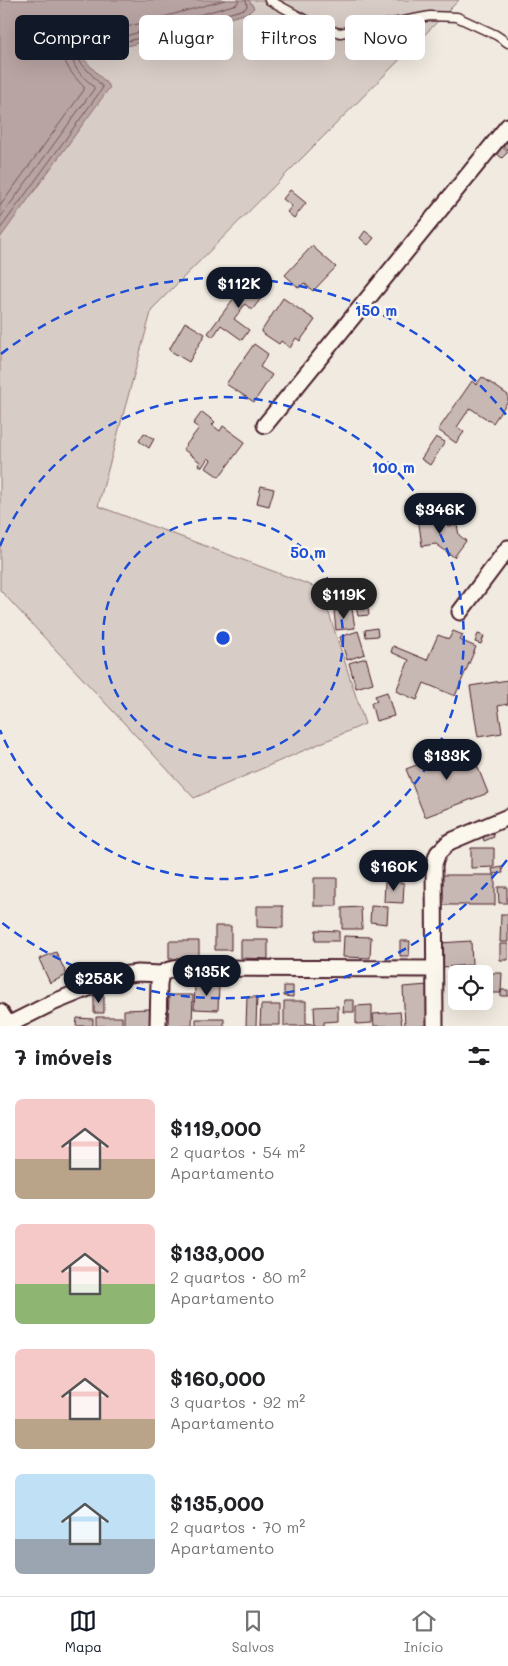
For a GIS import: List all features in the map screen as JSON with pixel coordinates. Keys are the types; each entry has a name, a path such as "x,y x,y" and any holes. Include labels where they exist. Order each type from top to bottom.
{"street":[{"path":"265,425 508,126"},
{"path":"460,612 508,548"},
{"path":"435,1026 434,864 438,853 449,842 508,817"},
{"path":"0,1012 9,1025 52,1003 120,975 138,973 161,974 178,968 434,969"},
{"path":"158,1026 159,982 161,974"}],"lane":[{"path":"269,0 319,27 340,33 430,16 457,17 496,34 508,43"}],"shaded area":[{"path":"0,0 459,0 425,34 425,15 345,15 345,60 399,60 152,309 98,506 321,589 365,724 194,798 0,590"}],"water":[{"path":"0,0 249,0 254,8 248,13 233,17 233,15 139,15 139,43 129,45 129,15 15,15 15,60 85,60 110,87 0,238"}],"building":[{"path":"508,136 508,150 501,144"},
{"path":"501,146 508,152 502,158 496,153"},
{"path":"290,190 306,203 294,218 287,212 292,206 283,199"},
{"path":"365,231 374,238 368,245 360,238"},
{"path":"312,246 336,267 313,291 304,283 299,288 285,275"},
{"path":"251,275 257,279 254,284 265,293 252,310 245,304 234,319 249,330 242,340 221,325 213,337 208,333"},
{"path":"283,298 315,320 300,341 296,338 290,348 281,341 279,344 261,332"},
{"path":"185,322 205,334 189,362 169,350"},
{"path":"254,344 268,354 260,367 272,375 254,402 226,384"},
{"path":"482,377 508,395 508,401 493,423 470,408 457,427 464,432 456,443 438,430 472,381 476,385"},
{"path":"202,412 215,422 212,425 220,431 223,426 245,442 219,477 206,468 211,460 208,458 202,467 198,465 200,462 183,449 199,428 193,424"},
{"path":"144,433 154,439 149,448 139,441"},
{"path":"436,437 445,442 430,465 421,459"},
{"path":"261,486 274,489 269,506 257,503"},
{"path":"432,515 441,519 448,526 457,525 459,535 466,541 454,557 436,544 422,546 418,517"},
{"path":"366,595 369,615 358,616 354,597"},
{"path":"352,609 355,628 336,630 334,611"},
{"path":"377,628 378,636 366,637 365,630"},
{"path":"358,631 365,654 347,660 340,637"},
{"path":"453,631 463,635 460,640 476,647 455,696 424,683 417,700 396,691 409,660 391,652 393,646 427,660 438,635 449,639"},
{"path":"478,634 484,636 481,644 475,642"},
{"path":"366,658 373,683 356,688 349,663"},
{"path":"508,680 508,704 498,706 502,733 478,737 470,686"},
{"path":"387,692 394,716 376,721 371,703 377,701 375,696"},
{"path":"469,745 488,793 425,817 406,769"},
{"path":"492,830 494,837 484,841 482,833"},
{"path":"471,848 494,848 494,867 471,868"},
{"path":"502,867 503,873 493,874 492,869"},
{"path":"442,875 495,875 495,905 442,905"},
{"path":"314,878 337,878 337,906 314,906"},
{"path":"385,882 404,883 403,903 384,902"},
{"path":"498,887 507,887 507,903 499,903"},
{"path":"257,906 283,906 283,928 257,927"},
{"path":"371,906 388,907 387,924 370,922"},
{"path":"361,907 362,929 342,929 342,908"},
{"path":"501,914 508,914 508,942 500,942"},
{"path":"215,926 231,926 231,950 215,950"},
{"path":"316,930 339,931 339,941 315,941"},
{"path":"344,936 371,937 370,958 343,957"},
{"path":"241,940 268,940 268,959 241,958"},
{"path":"169,941 199,941 199,959 169,959"},
{"path":"400,941 410,941 409,956 400,956"},
{"path":"471,941 472,965 448,965 448,967 442,967 440,943"},
{"path":"500,944 508,944 508,960 500,960"},
{"path":"56,952 67,975 50,983 39,959"},
{"path":"493,973 502,973 501,993 493,993"},
{"path":"195,985 219,985 218,1010 194,1009"},
{"path":"428,985 430,1026 405,1026 403,987"},
{"path":"284,986 293,986 293,997 284,996"},
{"path":"501,990 508,990 508,996 501,996"},
{"path":"94,995 104,996 104,1013 94,1013"},
{"path":"169,995 193,995 192,1026 168,1026"},
{"path":"247,997 257,997 256,1026 246,1026"},
{"path":"344,1000 354,1000 354,1012 343,1012"},
{"path":"284,1001 306,1001 306,1023 313,1024 313,1026 284,1026"},
{"path":"261,1005 280,1005 280,1025 260,1025"},
{"path":"372,1005 372,1023 356,1024 356,1006"},
{"path":"338,1006 338,1021 324,1022 324,1026 315,1026 314,1007"},
{"path":"150,1009 150,1026 124,1026 124,1010"},
{"path":"400,1012 402,1026 374,1026 373,1014"},
{"path":"96,1017 122,1017 122,1026 96,1026"},
{"path":"77,1018 93,1019 93,1026 76,1026"},
{"path":"196,1019 224,1019 224,1026 196,1026"}]}
